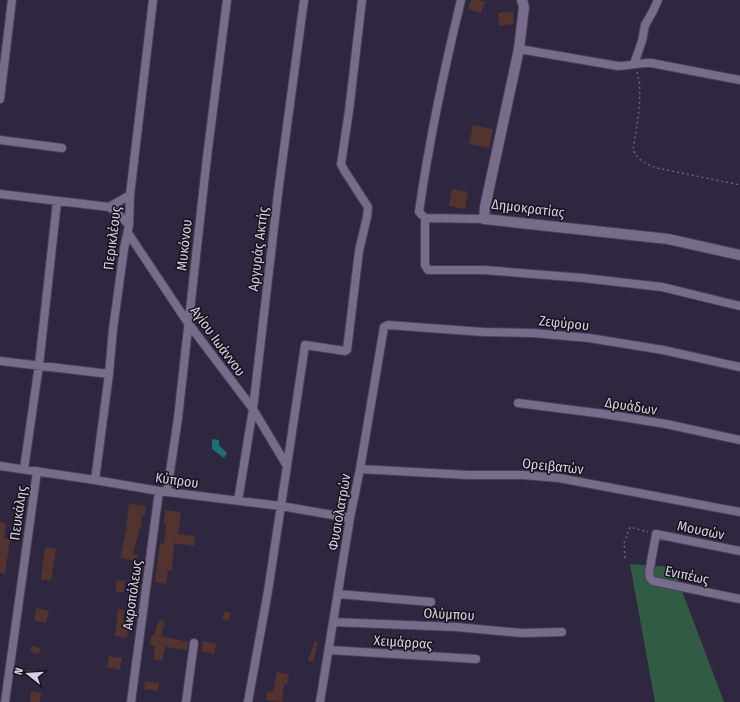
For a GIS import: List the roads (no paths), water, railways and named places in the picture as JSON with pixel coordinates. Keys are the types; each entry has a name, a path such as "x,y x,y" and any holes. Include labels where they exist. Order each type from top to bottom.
{"street":[{"path":"0,99 12,0"},
{"name":"Περικλέους","path":"95,480 109,374 113,329 128,229 130,194 153,0"},
{"name":"Μυκόνου","path":"163,492 178,418 207,157 227,0"},
{"name":"Αργυράς Ακτής","path":"238,501 252,409 278,192 304,0"},
{"path":"248,702 281,506 305,344 345,351 347,350 359,251 368,211 367,204 341,164 349,111 362,0"},
{"path":"461,0 423,181 419,212 425,218 484,219"},
{"name":"Δημοκρατίας","path":"522,0 524,7 519,50 485,207 484,219 668,240 740,255"},
{"path":"634,64 642,41 645,25 658,0"},
{"path":"519,50 618,66 642,62 651,63 740,80"},
{"path":"0,140 62,148"},
{"path":"0,194 109,207 130,194"},
{"path":"24,469 39,365 57,202"},
{"name":"Αγίου Ιωάννου","path":"109,207 116,212 188,323 252,409 287,466"},
{"path":"425,218 425,264 428,270 484,270 583,278 662,287 740,306"},
{"name":"Ζεφύρου","path":"384,327 388,325 483,332 533,333 589,338 663,350 740,367"},
{"name":"Φυσιολατρών","path":"320,702 350,518 360,469 384,327"},
{"path":"0,361 109,374"},
{"name":"Δρυάδων","path":"518,403 666,424 740,440"},
{"name":"Κύπρου","path":"0,466 163,492 281,506 350,518"},
{"name":"Ορειβατών","path":"360,469 468,475 523,475 559,478 740,512"},
{"name":"Πευκάλης","path":"4,697 37,471"},
{"name":"Ακροπόλεως","path":"131,702 163,492"},
{"name":"Μουσών","path":"656,534 740,551"},
{"name":"Ενιπέως","path":"656,534 649,573 651,580 740,599"},
{"path":"338,594 431,602"},
{"name":"Ολύμπου","path":"333,622 456,627 522,633 562,632"},
{"path":"186,702 194,643"},
{"name":"Χειμάρρας","path":"329,650 476,660"}]}
